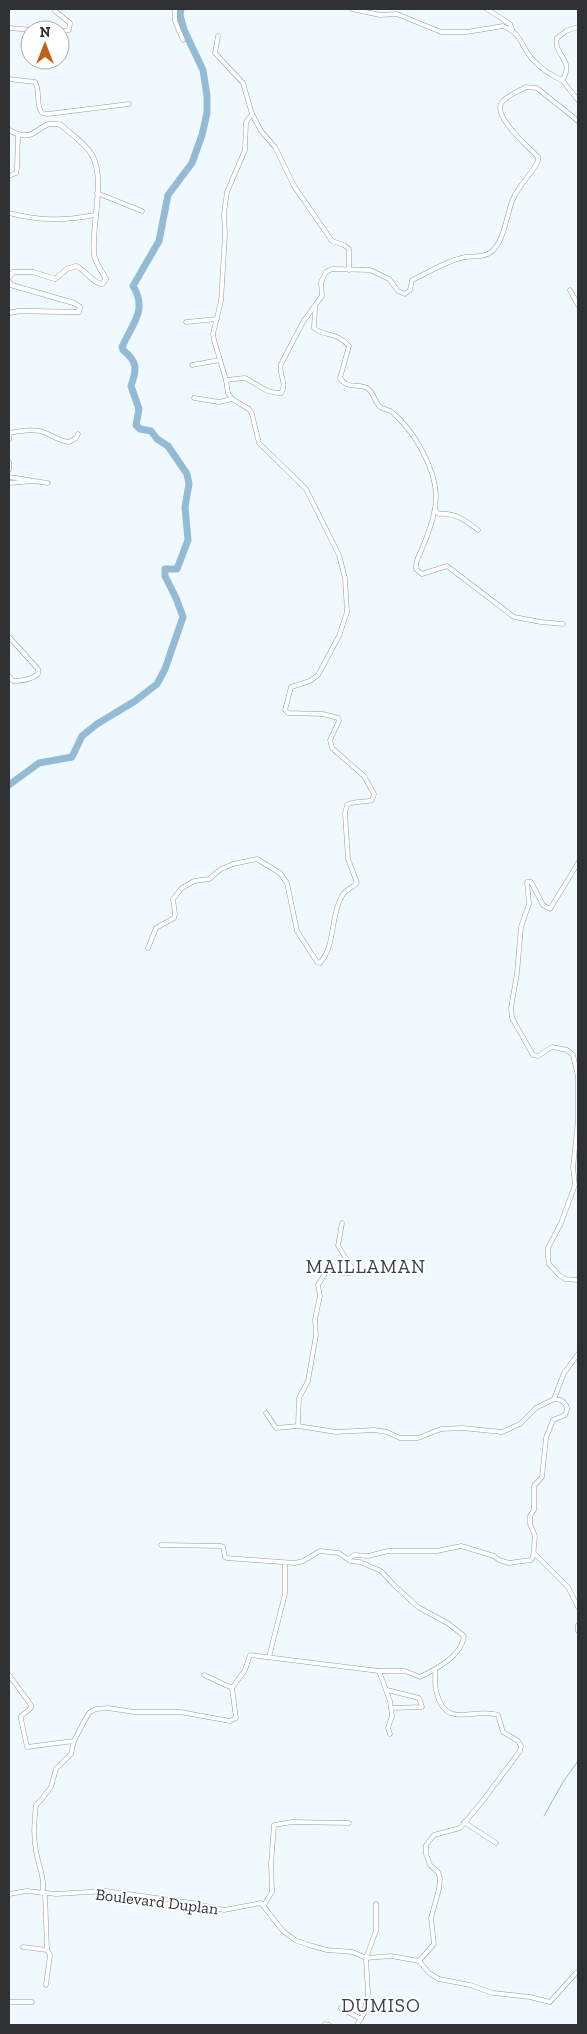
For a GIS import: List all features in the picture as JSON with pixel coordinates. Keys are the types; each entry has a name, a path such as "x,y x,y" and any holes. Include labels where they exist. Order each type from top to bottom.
{"street":[{"path":"55,9 66,20"},
{"path":"175,9 175,21 183,40"},
{"path":"352,9 397,14 428,28 448,33 468,32 503,26 512,29 519,35 533,59 553,77 562,80 578,100"},
{"path":"488,9 510,24 512,29"},
{"path":"562,80 567,73 567,64 557,48 557,38 566,31 578,27"},
{"path":"218,36 215,53 243,84 252,114 261,132 275,147 294,186 332,241 349,249 348,270"},
{"path":"9,79 35,82 38,89 39,109 42,113 48,114 129,104"},
{"path":"226,380 245,378 263,390 273,394 282,393 284,387 280,369 281,364 303,322 322,296 320,282 326,272 332,269 370,270 389,279 398,291 405,294 410,290 412,280 453,260 483,256 492,251 499,241 513,199 538,161 538,157 500,115 502,101 526,87 537,88 578,121"},
{"path":"148,948 156,928 174,918 176,914 173,899 182,888 194,881 209,878 221,869 233,864 257,859 280,873 287,883 297,931 317,962 320,963 328,950 330,933 341,896 347,889 357,883 348,858 345,813 347,805 351,802 368,802 374,796 364,776 332,748 330,740 339,721 338,718 323,714 288,713 285,710 291,686 310,681 318,675 339,636 347,612 345,578 339,555 306,489 259,443 252,414 232,399 228,393 214,340 221,301 225,236 224,212 227,192 245,150 246,122 252,114"},
{"path":"9,130 18,135 28,136 52,123 61,125 91,153 98,170 94,256 106,280 104,283 98,284 76,266 69,268 55,279 33,272 14,272 9,276"},
{"path":"9,176 16,173 18,135"},
{"path":"97,193 142,211"},
{"path":"9,213 38,220 64,220 95,214"},
{"path":"9,282 11,285 74,303 80,307 79,312 71,313 28,311 9,314"},
{"path":"570,290 578,305"},
{"path":"315,306 314,328 318,332 338,335 349,346 340,378 348,385 366,386 382,409 391,410 413,433 433,479 436,495 435,510 421,551 415,562 416,569 422,574 447,566 514,617 563,624"},
{"path":"186,322 217,319"},
{"path":"192,365 220,360"},
{"path":"194,398 219,402 232,399"},
{"path":"9,435 34,430 69,442 76,438 78,434"},
{"path":"9,462 9,470"},
{"path":"9,477 30,480"},
{"path":"9,483 34,481 48,483"},
{"path":"435,510 439,514 448,513 462,518 478,530"},
{"path":"9,637 38,669 38,674 32,679 21,681 14,681 9,676"},
{"path":"578,863 550,909 543,905 530,882 527,882 529,904 521,927 517,973 511,1008 512,1018 533,1055 538,1056 552,1047 567,1050 573,1055 578,1085 578,1121 573,1168 575,1185 561,1223 548,1248 548,1257 549,1264 558,1275 565,1279 578,1280"},
{"path":"298,1426 299,1398 308,1381 316,1335 315,1319 320,1296 318,1285 326,1272 350,1273 351,1266 338,1246 342,1223"},
{"path":"554,1399 564,1373 578,1354"},
{"path":"266,1413 276,1428 298,1426 336,1432 374,1430 387,1432 400,1438 418,1438 441,1429 462,1428 502,1432 520,1424 536,1408 554,1399 561,1400 567,1406 565,1415 553,1420 546,1438 542,1477 534,1486 534,1510 530,1516 530,1524 535,1536 534,1553 531,1560 508,1563 498,1560 494,1556 461,1546 437,1551 388,1551 368,1556 354,1555 348,1559"},
{"path":"46,1985 50,1953 47,1950 44,1887 38,1866 34,1836 36,1805 51,1787 56,1769 71,1754 74,1741 90,1712 101,1708 134,1712 180,1712 230,1721 236,1718 232,1688 245,1670 250,1655 378,1671 405,1671 420,1677 435,1670 460,1649 464,1636 449,1624 418,1607 381,1571 348,1559 339,1553 320,1551 303,1561 284,1563 227,1558 221,1546 161,1545"},
{"path":"534,1553 568,1587 578,1607"},
{"path":"269,1657 285,1594 284,1563"},
{"path":"578,1625 578,1631"},
{"path":"419,1961 434,1944 431,1918 440,1889 440,1878 438,1872 430,1865 426,1854 426,1845 434,1835 456,1830 464,1822 520,1751 521,1746 518,1741 503,1732 498,1715 450,1714 436,1691 435,1670"},
{"path":"378,1671 387,1690 391,1708 392,1716 388,1728 390,1734"},
{"path":"9,1675 31,1705 31,1708 21,1716 27,1747 74,1741"},
{"path":"204,1675 232,1688"},
{"path":"387,1690 419,1698 422,1707 391,1708"},
{"path":"349,1823 292,1822 274,1825 271,1864 272,1892 264,1905 277,1926 295,1940 327,1950 354,1952 366,1958 390,1956 419,1961 429,1973 439,1979 474,1986 493,1993 550,2002 578,1973"},
{"path":"464,1822 496,1843"},
{"name":"Boulevard Duplan","path":"9,1894 27,1891 44,1893 106,1891 192,1903 224,1910 261,1903 264,1905"},
{"path":"357,2025 361,2019 368,1994 366,1958 376,1931 376,1904"},
{"path":"22,1946 47,1950"},
{"path":"9,2002 32,2002"},
{"path":"341,2008 361,2019"}],"waterway":[{"path":"9,785 39,763 72,757 82,736 157,684 165,669 183,617 165,576 165,569 177,569 188,540 185,507 189,484 187,474 168,446 157,439 151,431 140,429 136,425 139,409 131,386 135,366 122,347 139,310 139,302 133,286 159,241 168,195 192,163 202,135 207,113 207,96 203,70 184,30 180,15 181,9"},
{"path":"544,1816 563,1782 578,1761"}],"district":[{"name":"MAILLAMAN","path":"366,1266"},
{"name":"DUMISO","path":"381,2005"}]}
